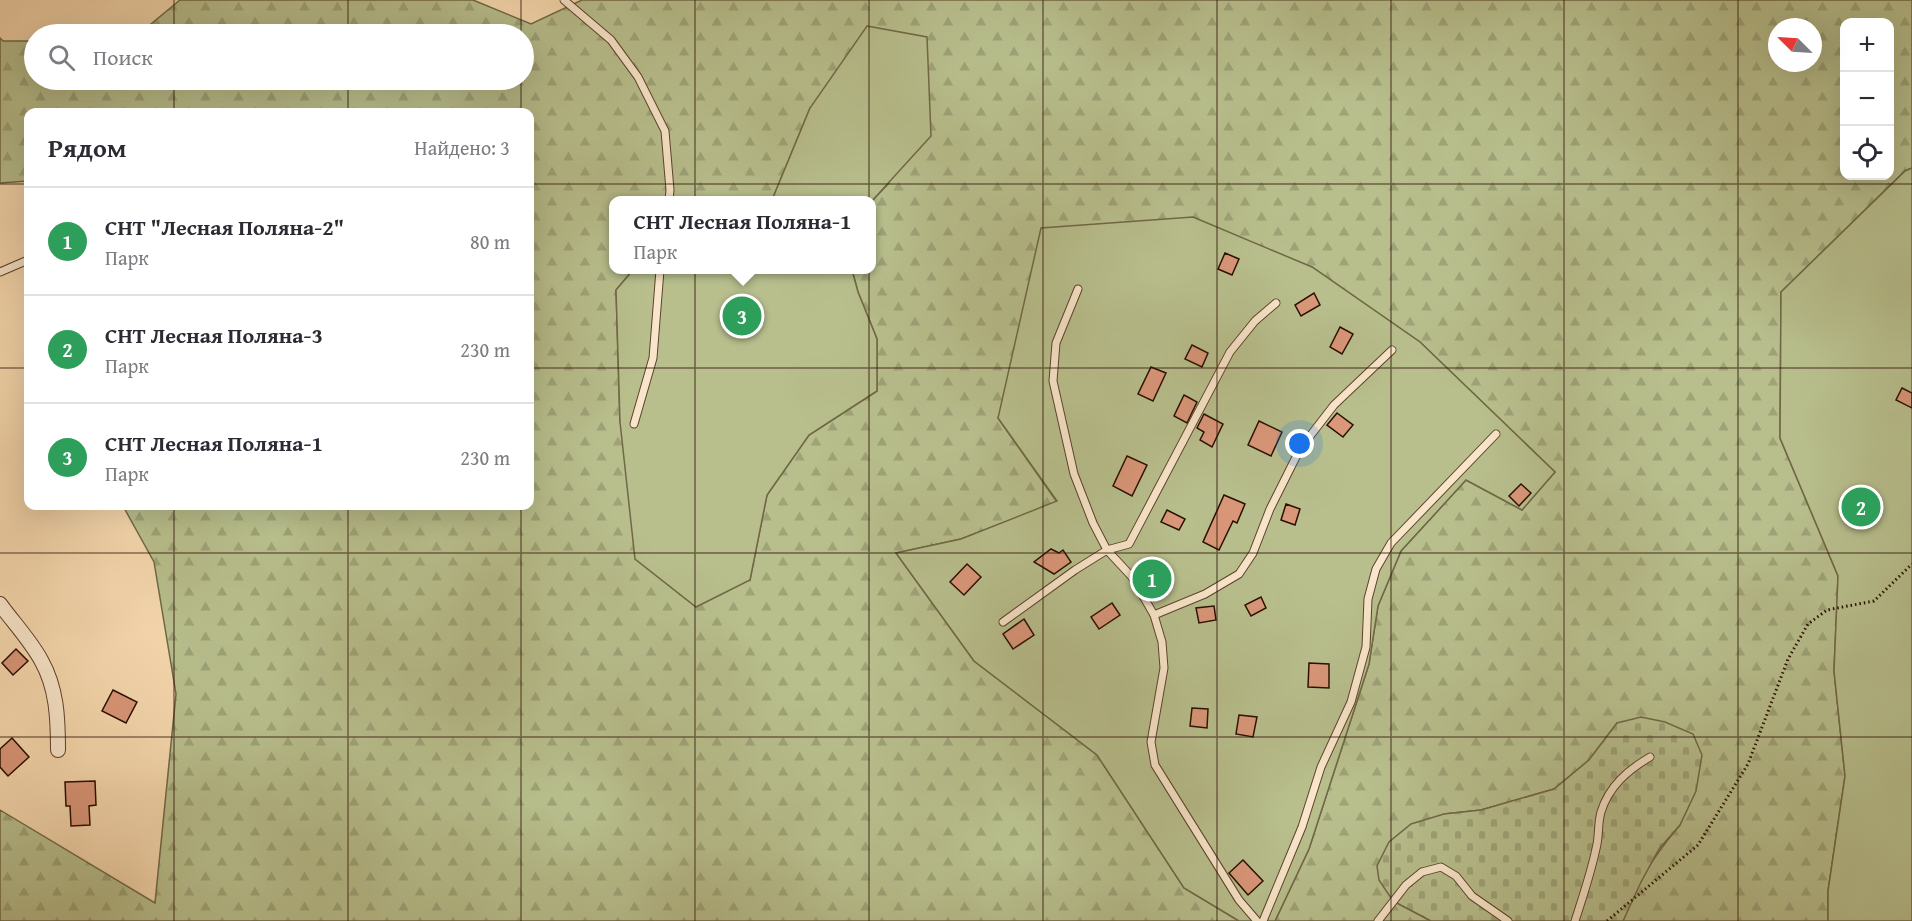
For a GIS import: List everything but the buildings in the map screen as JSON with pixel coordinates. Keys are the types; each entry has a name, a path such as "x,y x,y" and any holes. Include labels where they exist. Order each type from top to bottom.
{"street":[{"path":"0,604 41,660 53,689 58,716 58,750"}],"lane":[{"path":"564,0 611,40 638,77 665,131 669,196"},
{"path":"0,272 24,262"},
{"path":"634,424 653,358 660,274"},
{"path":"1078,289 1056,343 1053,381 1074,474 1094,523 1107,550 1132,577 1154,615 1162,642 1164,668 1151,742 1155,765 1239,900 1257,921"},
{"path":"1003,622 1107,550 1129,544 1230,352 1255,321 1276,303"},
{"path":"1154,615 1205,594 1239,574 1253,553 1270,509 1300,449 1334,405 1392,350"},
{"path":"1263,921 1302,827 1321,767 1351,702 1366,647 1368,599 1376,569 1391,543 1496,434"},
{"path":"1575,921 1597,845 1600,813 1608,796 1632,767 1650,757"},
{"path":"1378,921 1406,885 1422,872 1441,867 1456,876 1472,896 1508,921"}],"path":[{"path":"1607,921 1698,845 1748,764 1788,659 1808,624 1827,609 1874,601 1912,564"}],"green space":[{"path":"180,0 473,0 531,24 151,24"},
{"path":"582,0 1912,0 1912,168 1905,171 1781,292 1780,438 1838,576 1834,671 1845,776 1828,891 1828,921 1623,921 1633,895 1647,870 1680,825 1617,723 1589,760 1554,789 1481,810 1444,814 1393,901 1431,921 1275,921 1309,849 1369,664 1378,606 1401,551 1466,480 1522,510 1555,472 1420,342 1312,267 998,418 1057,502 961,539 896,553 974,661 1097,755 1184,888 1239,921 0,921 0,810 155,903 176,694 154,562 125,510 534,510 534,108 24,108 24,181 0,183 0,38 3,41 24,41 24,90 534,90 534,24 531,24","holes":["810,108 889,183 876,197 876,274 853,274 877,339 877,391 809,435 767,495 750,580 620,422 616,290 630,274 609,274 609,196 774,196"]},
{"path":"867,26 927,37 931,136 876,196 774,196 810,108"},
{"path":"1912,168 1912,921 1828,921 1828,891 1845,776 1834,671 1838,576 1780,438 1781,292 1905,171"},
{"path":"1193,217 1312,267 1420,342 1555,472 1522,510 1466,480 1401,551 1378,606 1369,664 1309,849 1275,921 1239,921 1184,888 1097,755 974,661 896,553 961,539 1057,501 998,418 1041,228"},
{"path":"630,274 853,274 877,339 877,391 809,435 767,495 750,580 696,607 635,559 620,422 616,290"},
{"path":"1641,717 1665,722 1693,734 1702,755 1696,791 1680,825 1659,849 1623,921 1431,921 1393,901 1379,880 1377,866 1389,842 1411,824 1444,814 1481,810 1554,789 1589,760 1617,723"}],"place":[{"name":"СНТ Лесная Поляна-1","path":"742,316"},
{"name":"СНТ Лесная Поляна-3","path":"1861,507"},
{"name":"СНТ \"Лесная Поляна-2\"","path":"1152,579"}]}
